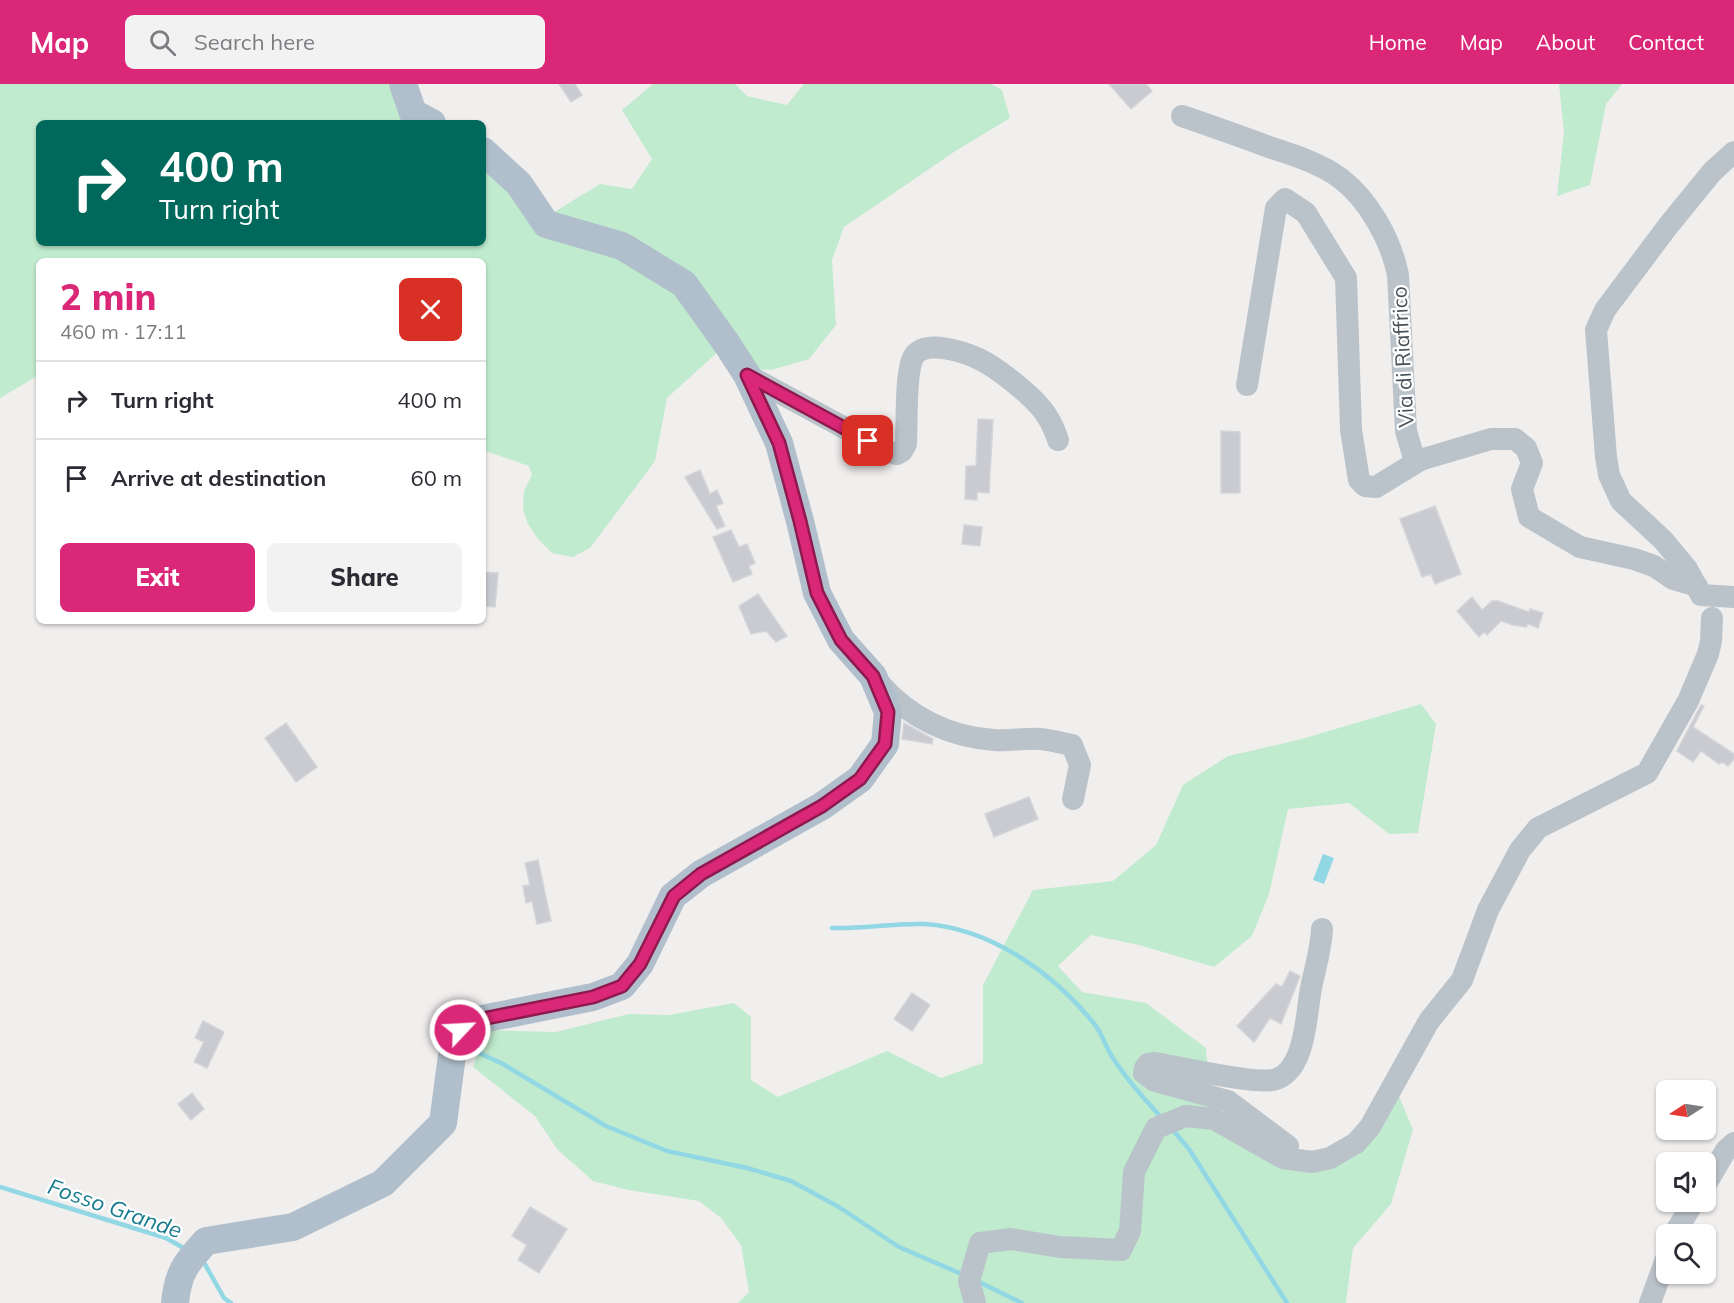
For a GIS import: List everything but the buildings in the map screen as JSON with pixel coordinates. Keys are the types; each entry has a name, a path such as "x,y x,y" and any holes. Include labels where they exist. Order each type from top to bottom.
{"main road":[{"path":"403,84 413,113 426,120"},
{"path":"175,1303 177,1282 187,1263 206,1241 293,1227 383,1183 443,1123 453,1048 460,1030 477,1020 593,997 622,986 640,964 674,896 701,874 822,806 860,779 885,744 888,712 873,676 841,640 817,593 779,443 747,375 684,284 622,246 546,224 519,184 486,154"}],"street":[{"name":"Via di Riaffrico","path":"1182,116 1292,155 1330,172 1342,180 1369,210 1393,250 1398,275 1406,431 1413,455 1420,460"},
{"path":"975,1303 969,1281 980,1243 1011,1239 1060,1247 1120,1250 1130,1231 1134,1172 1156,1128 1186,1116 1214,1119 1284,1158 1312,1162 1330,1158 1356,1143 1370,1127 1429,1021 1462,980 1488,910 1520,850 1538,828 1647,773 1688,700 1716,627 1688,568 1664,540 1621,501 1609,475 1596,330 1605,310 1668,226 1712,172 1734,152"},
{"path":"1247,385 1276,208 1286,200 1306,213 1346,278 1351,430 1359,480 1365,486 1376,487 1420,460 1491,439 1515,439 1526,448 1532,463 1522,489 1529,518 1580,548 1634,559 1654,566 1673,579 1699,590 1734,597"},
{"path":"747,375 889,452 897,454 906,444 914,356 922,350 934,347 980,360 1020,388 1043,409 1058,440"},
{"path":"873,676 897,703 921,720 960,735 993,740 1042,739 1072,745 1080,765 1073,799"},
{"path":"1322,929 1321,948 1311,987 1301,1047 1296,1061 1284,1076 1264,1081 1155,1063 1148,1064 1144,1068 1144,1073 1155,1081 1228,1101 1304,1155 1330,1158"},
{"path":"1716,1167 1726,1150 1734,1143"},
{"path":"1650,1303 1657,1284"}],"green space":[{"path":"0,84 395,84 415,120 36,120 36,246 486,246 486,164 524,215 632,261 679,295 721,349 667,398 655,461 590,548 573,557 552,553 538,539 528,524 523,509 524,491 532,475 529,466 486,451 486,258 36,258 36,377 0,398"},
{"path":"653,84 735,84 747,96 787,105 804,84 991,84 1002,90 1010,118 954,152 844,227 832,260 836,325 809,359 771,370 752,369 682,274 551,214 600,184 632,189 652,159 622,110"},
{"path":"1559,84 1622,84 1606,104 1590,185 1557,196 1564,132"},
{"path":"1421,704 1436,724 1418,833 1389,834 1349,803 1288,809 1269,894 1252,936 1214,967 1139,945 1091,935 1058,966 1082,992 1146,1003 1206,1048 1209,1082 1302,1170 1349,1159 1398,1094 1413,1130 1391,1204 1353,1248 1346,1303 738,1303 749,1292 741,1245 721,1218 699,1201 629,1190 593,1181 557,1149 535,1116 473,1067 486,1030 556,1032 629,1014 669,1015 734,1003 751,1017 751,1080 778,1097 887,1051 941,1078 983,1063 983,985 1033,890 1113,881 1156,845 1183,785 1228,756 1298,740"}],"water":[{"path":"1323,854 1334,858 1324,884 1313,880"}],"waterway":[{"path":"832,928 912,924 949,927 997,944 1020,957 1041,972 1080,1007 1096,1026 1124,1074 1162,1118"},
{"path":"466,1047 503,1064 606,1126 667,1151 747,1168 791,1181 839,1207 899,1247 964,1275"},
{"path":"1172,1129 1189,1149 1287,1303"},
{"name":"Fosso Grande","path":"0,1187 166,1238 187,1250"},
{"name":"Fosso Grande","path":"202,1259 224,1298 231,1303"},
{"path":"977,1281 1022,1303"}],"route":[{"path":"460,1030 477,1020 593,997 622,986 640,964 674,896 701,874 822,806 860,779 885,744 888,712 873,676 841,640 817,593 779,443 747,375 868,441"}]}
